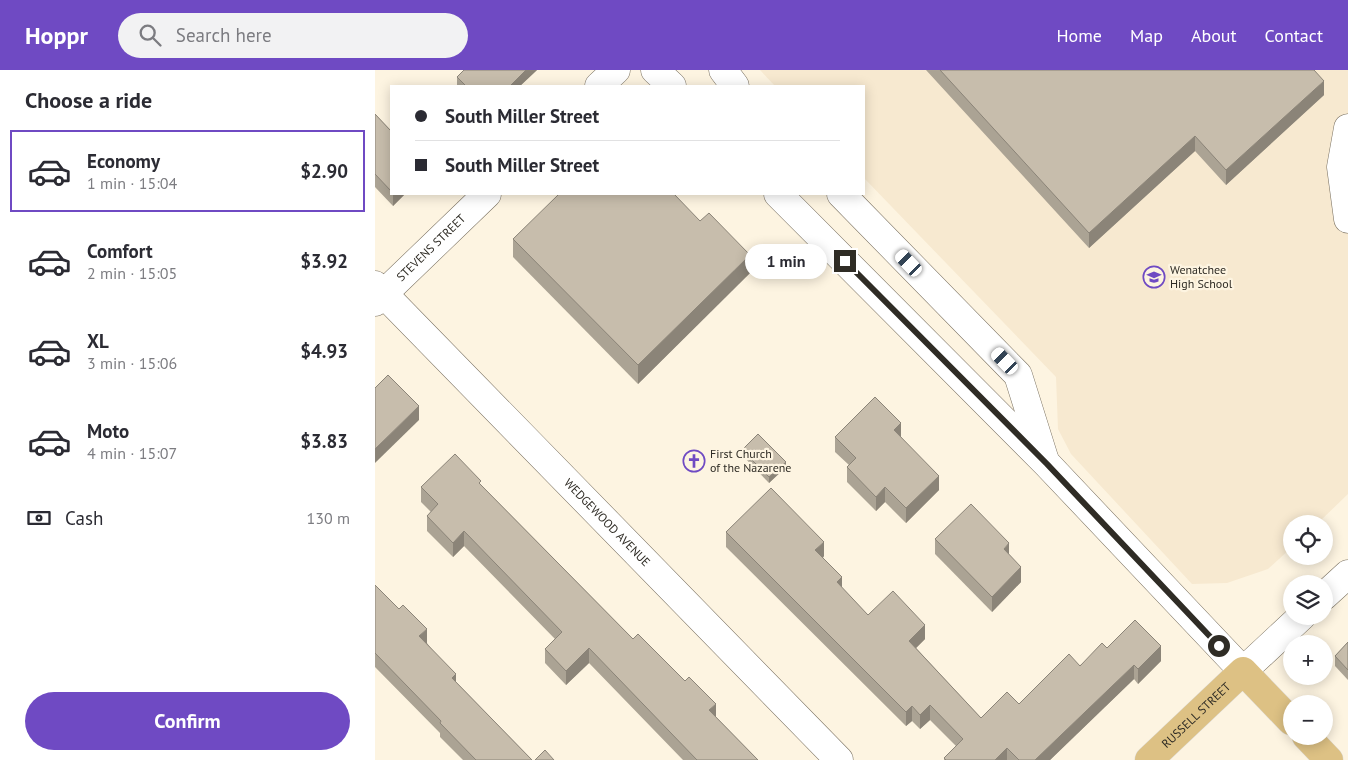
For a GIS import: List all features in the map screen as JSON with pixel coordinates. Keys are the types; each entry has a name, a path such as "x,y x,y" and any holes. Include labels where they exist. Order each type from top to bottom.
{"main road":[{"path":"1243,671 1283,713"},
{"name":"RUSSELL STREET","path":"1149,760 1243,671"},
{"path":"1315,745 1329,760"}],"street":[{"path":"600,85 616,70"},
{"path":"655,70 670,85"},
{"path":"723,70 734,85"},
{"path":"1348,128 1341,167 1348,219"},
{"name":"STEVENS STREET","path":"378,293 486,195"},
{"path":"779,195 1047,464 1243,671 1292,625"},
{"path":"842,195 1018,375 1047,464"},
{"name":"WEDGEWOOD AVENUE","path":"378,293 839,760"},
{"path":"1333,588 1348,574"}],"shaded area":[{"name":"Wenatchee High School","path":"760,70 1348,70 1348,494 1326,515 1283,515 1283,555 1268,569 1227,583 1192,584 1071,454 1058,429 1056,377 865,179 865,85 774,85"}],"building":[{"path":"464,70 526,70 511,85 465,85 457,77"},
{"path":"940,70 1314,70 1324,81 1226,170 1195,136 1089,233"},
{"path":"375,114 390,130 390,190 375,174"},
{"path":"558,195 675,195 700,221 709,213 750,255 638,365 513,239"},
{"path":"388,375 419,406 375,449 375,388"},
{"path":"875,397 901,423 894,430 939,476 906,508 885,487 876,497 847,467 856,458 835,437"},
{"path":"758,434 786,462 769,477 742,450"},
{"path":"455,454 481,481 479,483 633,639 638,634 685,681 689,677 716,704 709,710 758,760 697,760 589,648 566,671 545,649 562,632 464,531 453,543 427,516 438,504 421,487"},
{"path":"771,488 824,542 815,550 842,577 837,582 868,615 893,591 925,625 909,641 981,718 1007,692 1019,704 1069,654 1080,666 1102,643 1107,648 1135,620 1161,646 1138,669 1134,665 1035,760 1019,760 1007,748 995,760 946,760 944,758 963,739 930,705 920,715 912,706 906,712 726,532"},
{"path":"971,504 1009,543 1004,549 1021,567 992,597 935,539"},
{"path":"375,585 399,609 403,605 427,629 419,636 456,674 452,678 532,760 476,760 375,653"},
{"path":"1348,642 1348,670 1335,656"},
{"path":"545,750 554,760 535,760"}],"place":[{"name":"Wenatchee High School","path":"1154,277"},
{"name":"First Church of the Nazarene","path":"694,461"}],"route":[{"path":"845,261 1047,464 1219,646"}]}
